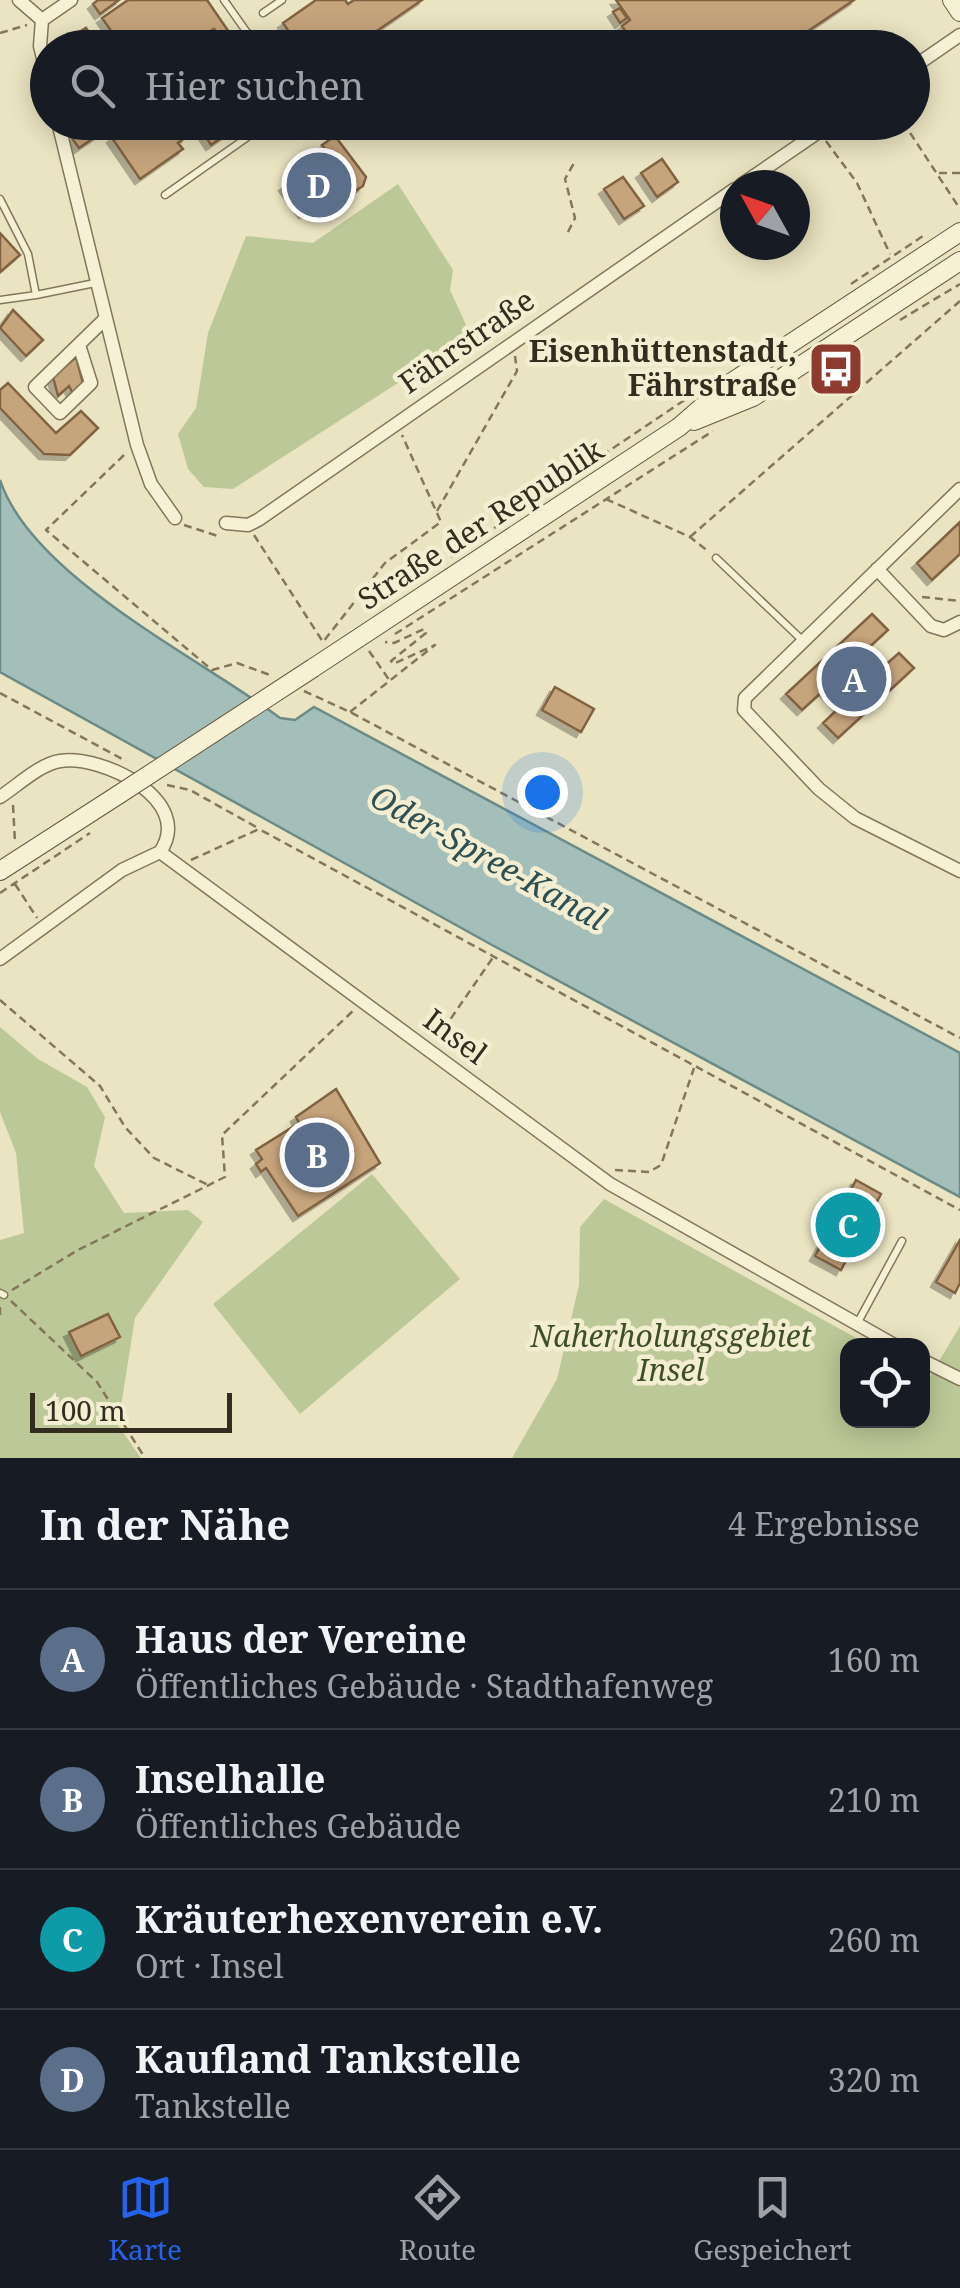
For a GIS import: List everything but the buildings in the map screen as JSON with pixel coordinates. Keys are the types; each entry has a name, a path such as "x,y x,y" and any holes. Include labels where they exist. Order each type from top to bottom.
{"main road":[{"path":"952,0 960,12"},
{"name":"Straße der Republik","path":"7,878 313,659 679,427 726,386 960,232"},
{"name":"Straße der Republik","path":"679,427 754,397 960,261"},
{"path":"940,275 960,269"}],"street":[{"path":"19,0 42,20"},
{"path":"42,20 71,0"},
{"path":"41,30 42,20"},
{"path":"930,56 960,35"},
{"path":"62,140 137,445 150,484 174,518"},
{"path":"763,170 807,140"},
{"name":"Fährstraße","path":"248,526 720,199"},
{"path":"79,344 92,384 60,413 34,387 105,319"},
{"path":"960,488 801,640 745,698 744,710 819,789 855,818 960,871"},
{"path":"226,523 248,526"},
{"path":"877,569 931,626 944,630 960,622"},
{"path":"0,797 56,761 85,760 156,797 168,823 160,852 122,870 0,960"},
{"name":"Insel","path":"160,852 610,1184 882,1338"},
{"path":"930,1364 960,1379"}],"lane":[{"path":"224,0 246,30"},
{"path":"264,13 282,0"},
{"path":"165,195 243,140"},
{"path":"0,200 28,254 36,295"},
{"path":"0,300 95,284"},
{"path":"716,558 801,640"},
{"path":"857,1323 902,1241"}],"path":[{"path":"0,33 42,20"},
{"path":"825,140 857,183 890,254"},
{"path":"914,140 960,209"},
{"path":"568,232 575,218 565,179 574,163"},
{"path":"937,173 960,174"},
{"path":"844,290 890,254 931,233"},
{"path":"897,322 960,284"},
{"path":"690,537 960,301"},
{"path":"437,513 517,371 514,340"},
{"path":"452,557 702,388"},
{"path":"313,659 385,563 441,522 396,422"},
{"path":"350,712 434,645 393,664 391,661 426,632 424,629 394,643 383,642 712,432"},
{"path":"137,445 46,530 212,670 237,662 272,676"},
{"path":"604,498 690,537 716,558"},
{"path":"174,518 194,531 216,537 248,526 324,642"},
{"path":"901,594 960,601"},
{"path":"324,642 340,632"},
{"path":"369,651 390,683"},
{"path":"304,691 960,1038"},
{"path":"163,784 190,790 960,1210"},
{"path":"13,789 15,842"},
{"path":"0,894 7,878 103,824"},
{"path":"180,866 259,829"},
{"path":"7,878 44,928"},
{"path":"430,1050 494,956"},
{"path":"0,1000 100,1086 125,1127 154,1158 208,1185"},
{"path":"145,1458 98,1382 2,1294 78,1250 225,1178 222,1135 364,1001"},
{"path":"613,1169 650,1172 661,1165 694,1068"},
{"path":"0,1307 0,1320"}],"green space":[{"path":"398,184 453,270 450,290 471,336 233,489 204,487 188,469 178,434 196,408 208,333 246,236 313,243"},
{"path":"0,1027 38,1059 87,1087 105,1117 94,1166 124,1213 188,1210 203,1222 135,1318 118,1425 141,1458 0,1458 0,1240 24,1233 16,1153 0,1112"},
{"path":"372,1174 460,1279 300,1414 213,1304"},
{"name":"Naherholungsgebiet Insel","path":"604,1199 856,1338 840,1338 840,1428 930,1428 930,1376 960,1326 960,1458 512,1458 557,1379 579,1285 580,1227"}],"water":[{"name":"Oder-Spree-Kanal","path":"0,480 18,516 46,550 82,582 280,718 295,720 314,707 960,1053 960,1197 492,945 0,672"}],"place":[{"name":"Kaufland Tankstelle","path":"319,185"},
{"name":"Eisenhüttenstadt, Fährstraße","path":"836,369"},
{"name":"Haus der Vereine","path":"854,679"},
{"name":"Inselhalle","path":"317,1155"},
{"name":"Kräuterhexenverein e.V.","path":"848,1225"}]}
